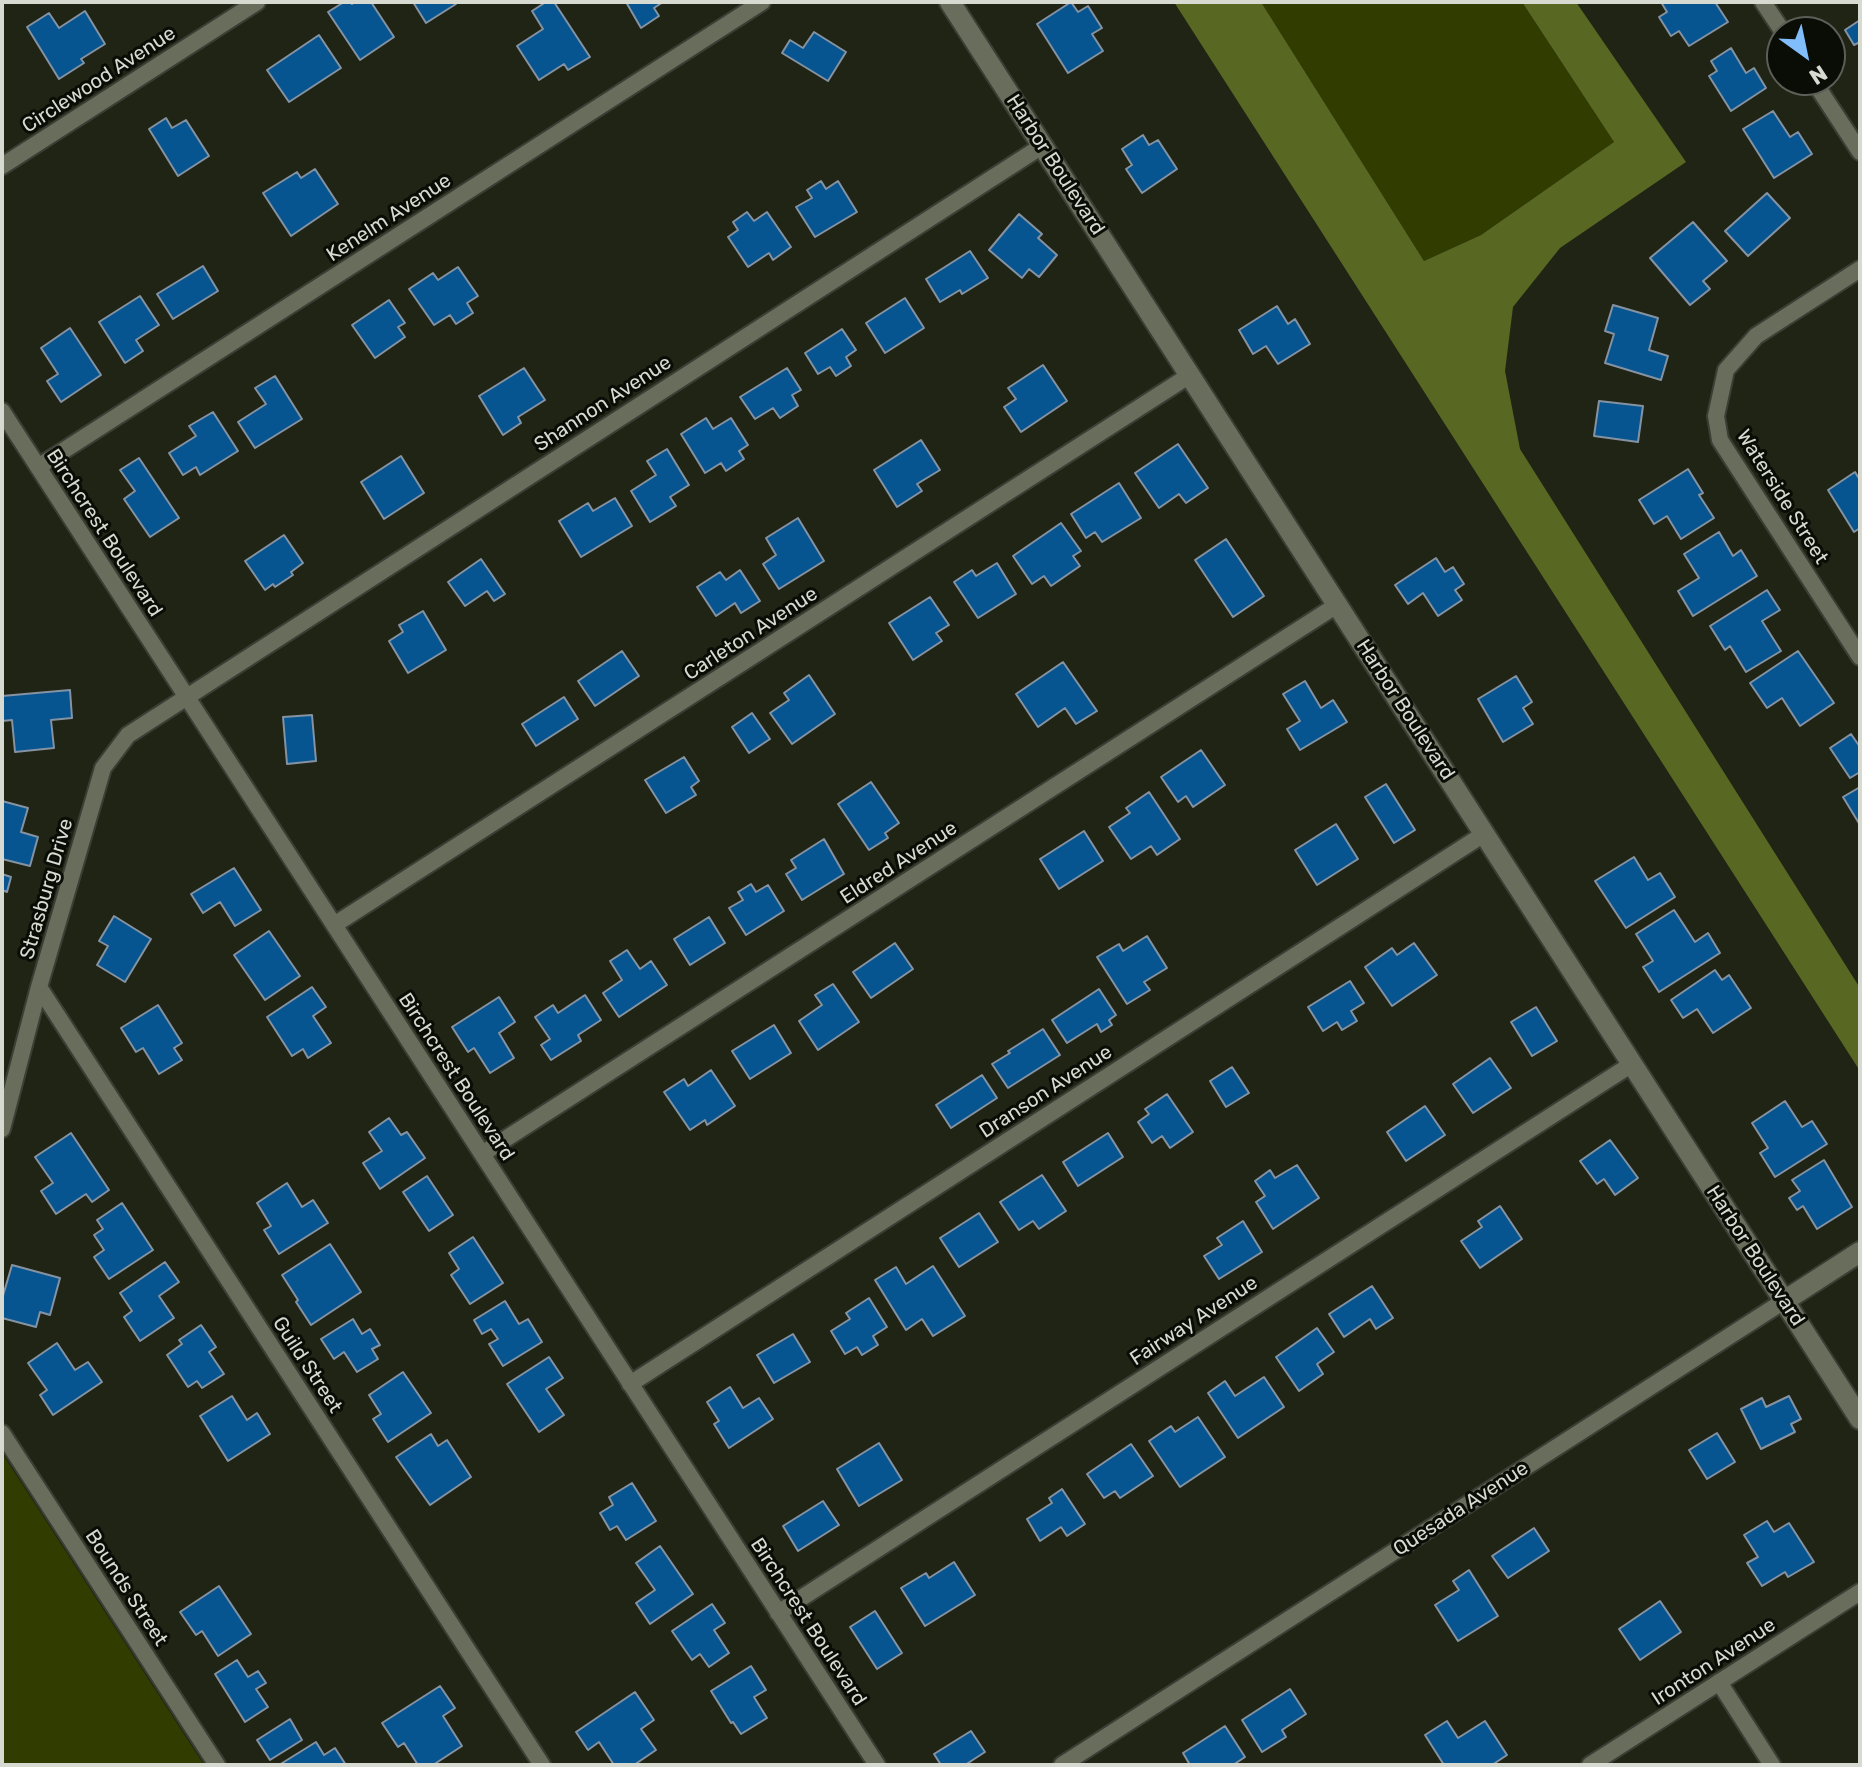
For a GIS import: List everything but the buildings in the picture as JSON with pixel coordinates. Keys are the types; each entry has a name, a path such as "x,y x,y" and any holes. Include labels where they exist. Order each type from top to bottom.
{"street":[{"name":"Circlewood Avenue","path":"2,166 257,2"},
{"name":"Kenelm Avenue","path":"38,467 762,2"},
{"name":"Harbor Boulevard","path":"950,2 1860,1419"},
{"path":"1823,96 1860,152"},
{"name":"Shannon Avenue","path":"186,696 1042,146"},
{"name":"Waterside Street","path":"1860,269 1756,336 1726,370 1716,416 1720,440 1860,657"},
{"name":"Carleton Avenue","path":"334,925 1190,375"},
{"name":"Birchcrest Boulevard","path":"2,411 877,1765"},
{"name":"Eldred Avenue","path":"482,1154 1337,605"},
{"name":"Strasburg Drive","path":"2,1129 39,987 103,768 128,735 186,696"},
{"name":"Dranson Avenue","path":"630,1384 1484,834"},
{"name":"Guild Street","path":"39,987 542,1765"},
{"name":"Fairway Avenue","path":"778,1613 1632,1064"},
{"name":"Quesada Avenue","path":"1062,1765 1860,1252"},
{"name":"Bounds Street","path":"2,1433 217,1765"},
{"name":"Ironton Avenue","path":"1590,1765 1860,1592"},
{"path":"1719,1682 1772,1765"}],"shaded area":[{"path":"1174,2 1261,2 1424,261 1481,235 1614,142 1522,2 1576,2 1686,162 1560,248 1513,307 1505,371 1520,449 1860,988 1860,1071"},
{"path":"1261,2 1522,2 1614,142 1481,235 1424,261"},
{"path":"2,1453 204,1765 2,1765"}]}
